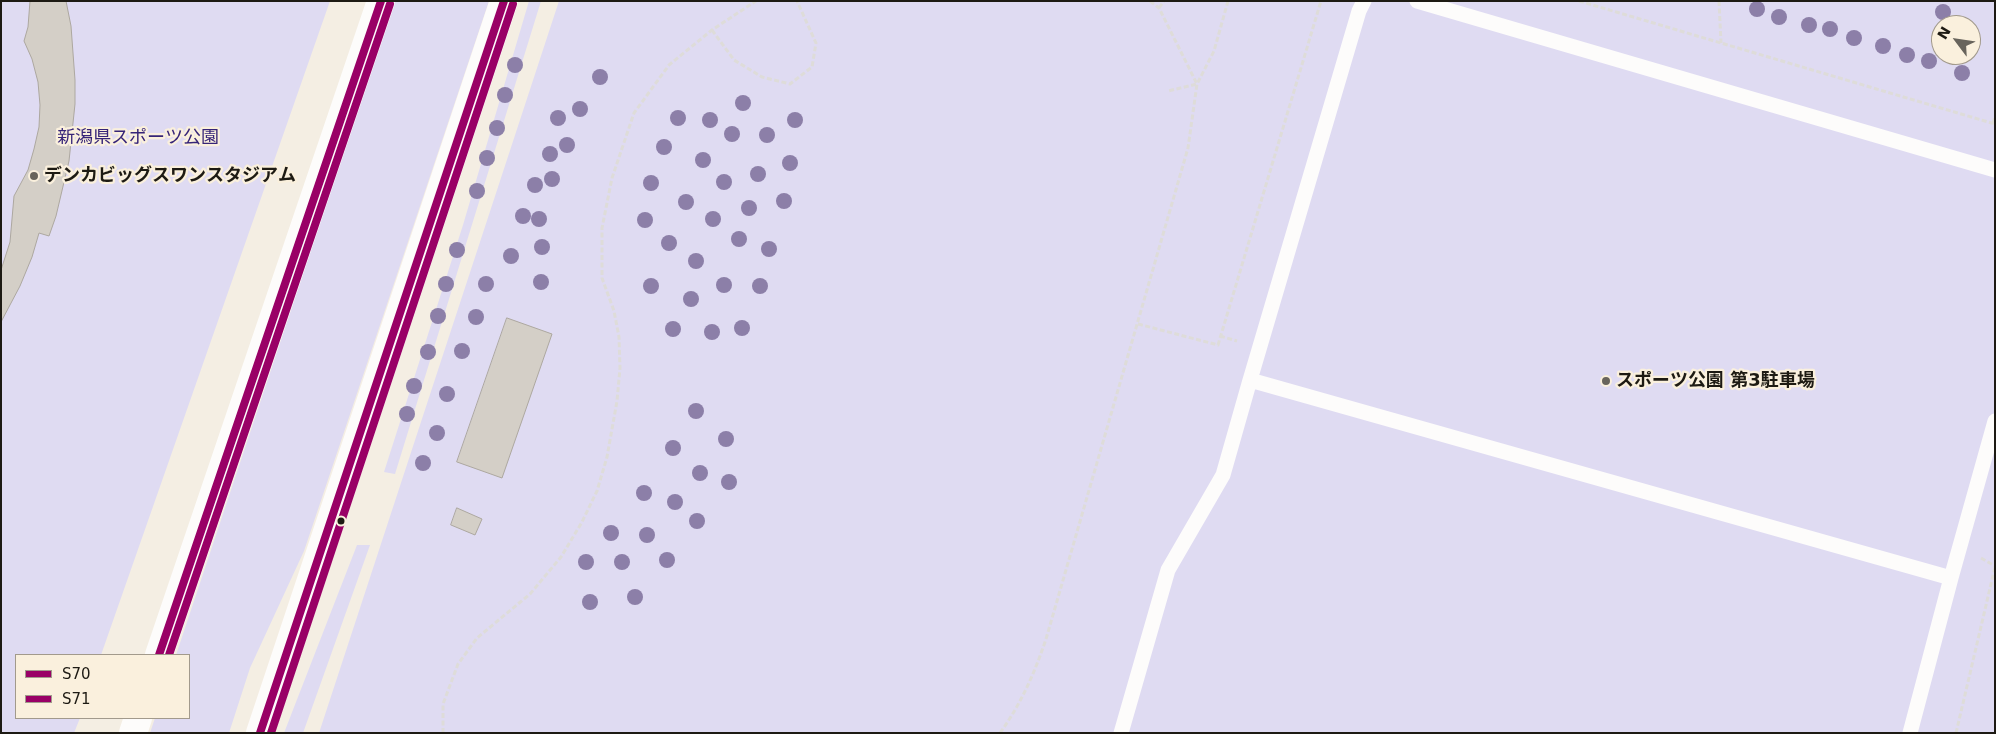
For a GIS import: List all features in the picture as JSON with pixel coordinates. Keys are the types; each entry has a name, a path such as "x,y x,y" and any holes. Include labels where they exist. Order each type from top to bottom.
{"main road":[{"path":"159,654 381,1"},
{"path":"260,733 504,1"},
{"path":"133,733 138,719"}],"lane":[{"path":"1121,733 1168,570 1223,475 1358,11 1364,1"},
{"path":"1417,1 1995,170"},
{"path":"1250,380 1951,578"},
{"path":"1910,733 1995,421"}],"path":[{"path":"443,733 443,704 458,664 477,638 530,594 561,557 582,522 597,491 610,442 620,368 619,338 614,311 602,278 602,228 612,178 634,113 669,65 712,30 756,1"},
{"path":"712,30 734,60 762,77 790,84 812,67 816,43 797,1"},
{"path":"1150,1 1159,8 1197,84"},
{"path":"1159,8 1164,1"},
{"path":"1000,733 1021,700 1036,670 1188,148 1197,84 1214,51 1228,1"},
{"path":"1138,324 1218,345 1321,1"},
{"path":"1579,1 1994,124 1995,117"},
{"path":"1719,1 1721,43"},
{"path":"1168,90 1197,84"},
{"path":"1956,733 1995,567"}],"green space":[{"name":"新潟県スポーツ公園","path":"1,1 330,1 101,654 15,654 15,719 80,719 74,733 1,733"},
{"path":"394,1 489,1 304,551 250,668 229,733 150,733 155,719 190,719 190,654 176,654"},
{"path":"529,1 541,1 395,474 384,472 463,225"},
{"path":"559,1 1995,1 1995,733 319,733"},
{"path":"357,545 370,545 303,733 284,733"}],"building":[{"name":"デンカビッグスワンスタジアム","path":"1,1 66,1 71,26 75,104 69,161 56,216 49,236 39,233 32,257 20,286 1,322"},
{"path":"1,1 30,1 28,27 24,41 32,59 38,82 40,105 39,127 28,170 14,196 10,242 1,270"},
{"path":"507,318 552,334 502,478 457,462"},
{"path":"457,508 482,519 475,535 451,525"}],"transit line":[{"name":"S70","path":"159,654 381,1"},
{"name":"S70","path":"260,733 504,1"},
{"name":"S71","path":"169,654 390,4"},
{"name":"S71","path":"271,733 513,4"}],"place":[{"name":"デンカビッグスワンスタジアム","path":"34,176"},
{"name":"スポーツ公園 第3駐車場","path":"1606,381"}]}
